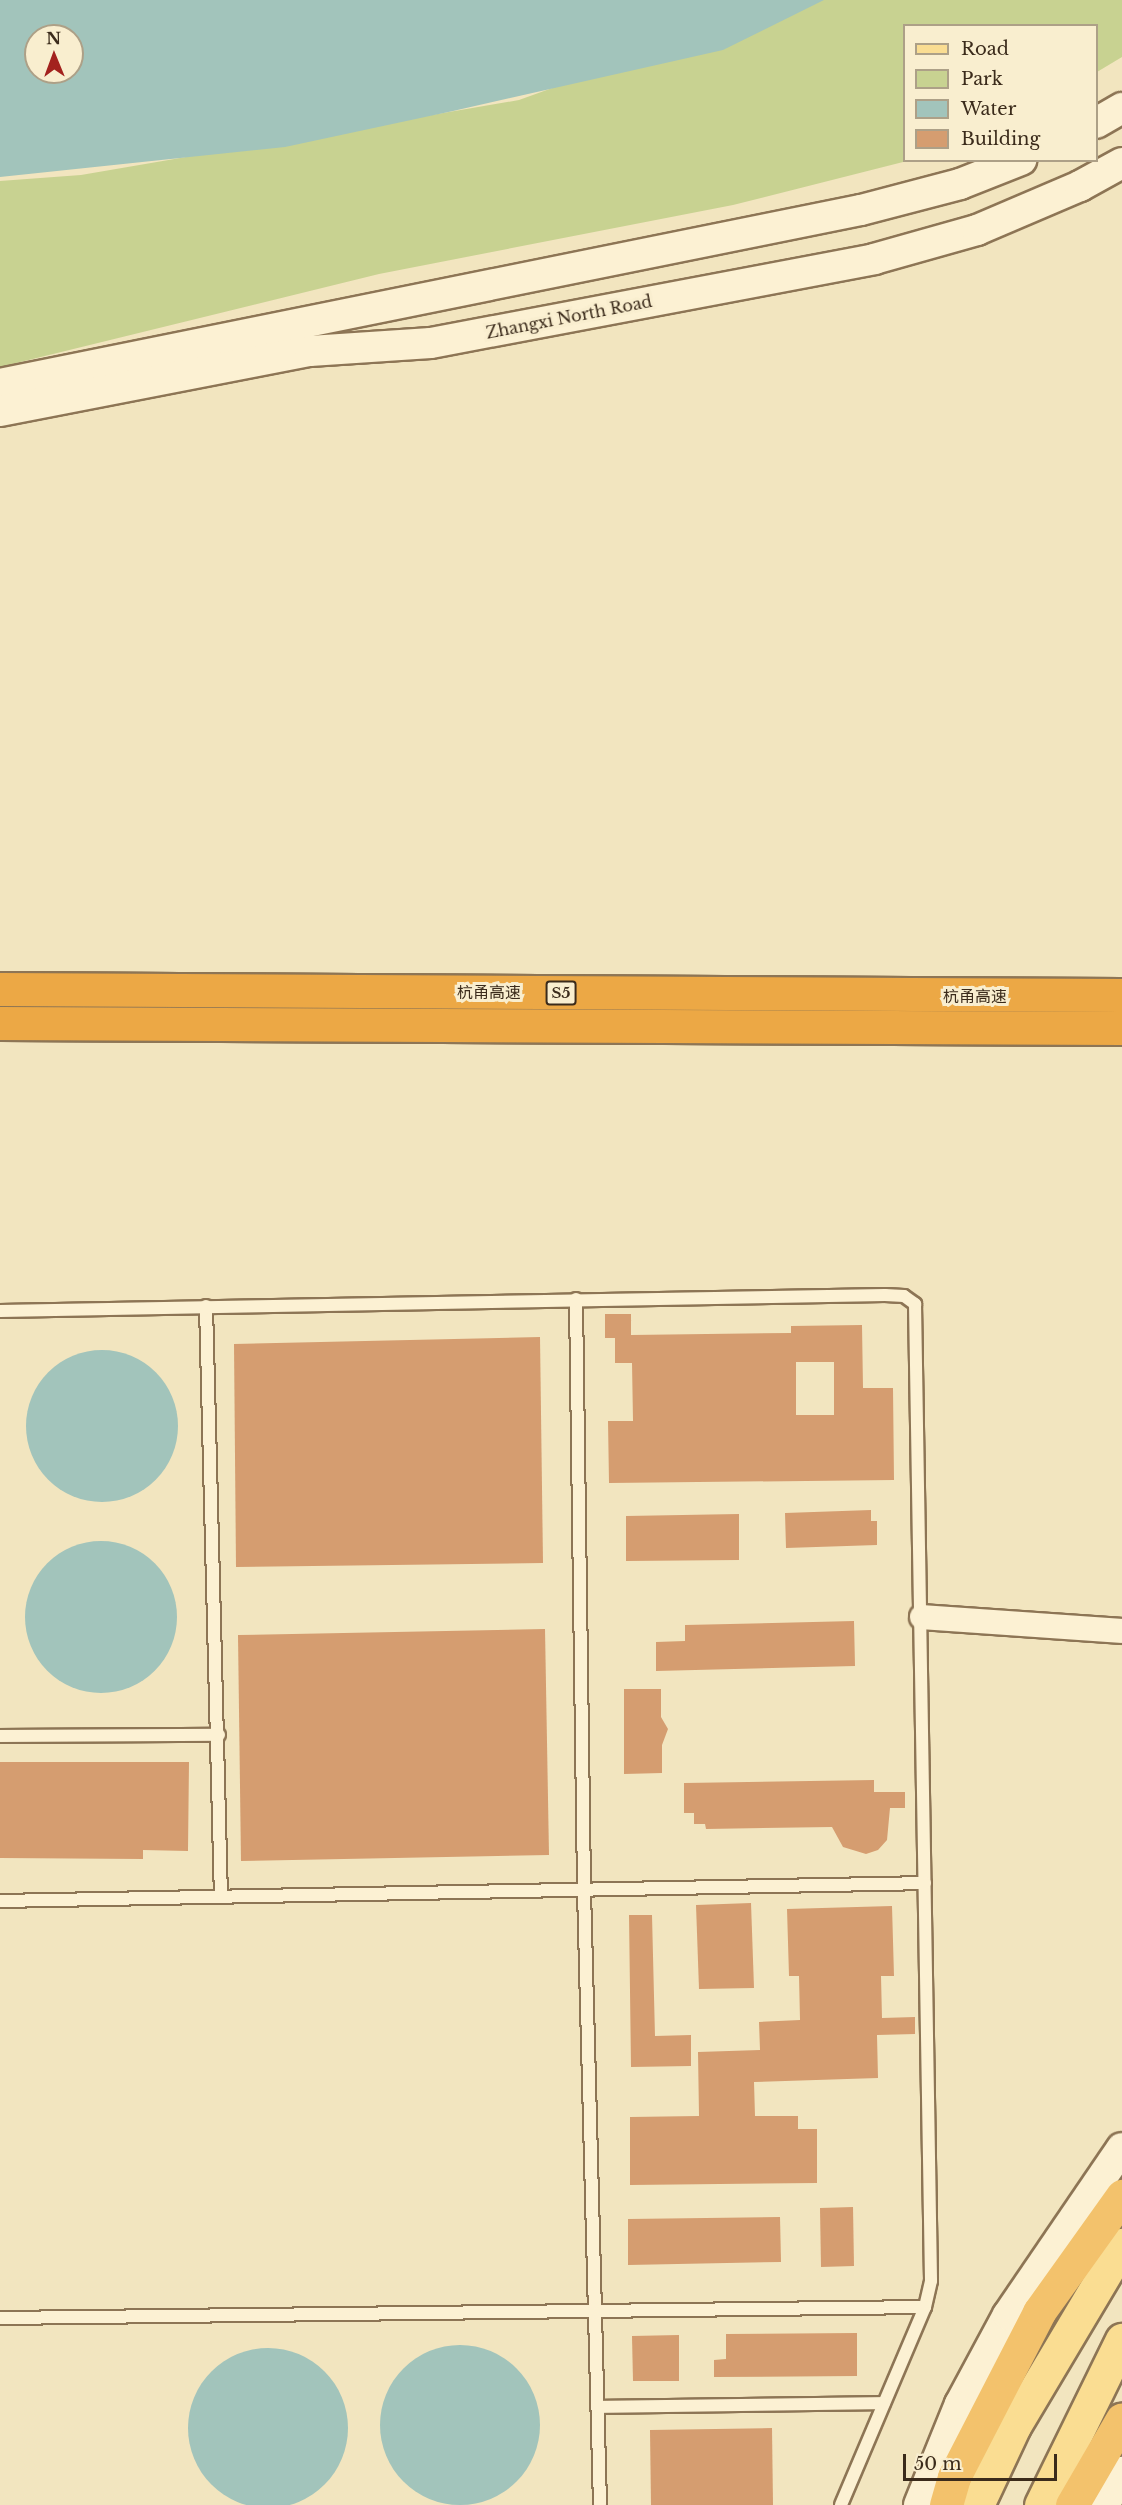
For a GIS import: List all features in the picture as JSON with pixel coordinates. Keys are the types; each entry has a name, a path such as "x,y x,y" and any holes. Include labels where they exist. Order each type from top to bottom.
{"highway":[{"name":"杭甬高速","path":"0,989 1122,995"},
{"name":"杭甬高速","path":"0,1023 1122,1028"},
{"path":"946,2505 954,2478 1039,2312 1122,2196"},
{"path":"1072,2505 1122,2419"}],"main road":[{"path":"977,2505 1014,2426 1122,2245"},
{"path":"1041,2505 1122,2340"}],"street":[{"path":"1098,122 1122,108"},
{"path":"0,384 861,210 960,184 1016,162"},
{"name":"Zhangxi North Road","path":"0,411 310,351 430,343 874,259 977,230 1080,186 1122,162"},
{"path":"922,1617 1122,1631"},
{"path":"919,2505 960,2404 1008,2315 1122,2148"},
{"path":"1104,2505 1122,2472"}],"lane":[{"path":"0,1311 885,1295 904,1296 915,1304 922,1617 931,2281 925,2307 841,2505"},
{"path":"576,1299 585,1890 600,2505"},
{"path":"206,1306 219,1735 221,1897"},
{"path":"0,1736 219,1735"},
{"path":"0,1901 925,1883"},
{"path":"0,2318 596,2309 925,2307"},
{"path":"598,2407 884,2403"}],"green space":[{"path":"797,0 1122,0 1122,57 1098,71 1098,24 903,24 903,162 733,205 379,274 0,367 0,181 81,175 519,100"}],"water":[{"path":"0,0 824,0 723,50 285,147 0,177"},
{"path":"102,1350 117,1351 131,1356 156,1372 172,1397 177,1411 177,1441 172,1455 156,1480 131,1496 117,1501 102,1502 87,1501 73,1496 48,1480 32,1455 27,1441 26,1426 27,1411 32,1397 48,1372 73,1356 87,1351"},
{"path":"101,1541 116,1542 130,1547 155,1563 171,1588 176,1602 176,1632 171,1646 155,1671 130,1687 116,1692 101,1693 86,1692 72,1687 47,1671 31,1646 26,1632 25,1617 26,1602 31,1588 47,1563 72,1547 86,1542"},
{"path":"460,2345 476,2346 491,2351 505,2358 517,2368 527,2380 534,2394 539,2409 539,2441 534,2456 527,2470 517,2482 505,2492 491,2499 476,2504 460,2505 444,2504 429,2499 415,2492 403,2482 393,2470 386,2456 381,2441 380,2425 381,2409 386,2394 393,2380 403,2368 415,2358 429,2351 444,2346"},
{"path":"252,2349 284,2349 313,2361 335,2383 347,2412 347,2444 335,2473 313,2495 287,2506 249,2506 223,2495 201,2473 189,2444 189,2412 201,2383 223,2361"}],"building":[{"path":"605,1314 631,1314 631,1335 791,1333 791,1326 862,1325 863,1388 893,1388 894,1480 609,1483 608,1421 633,1421 632,1363 615,1363 615,1338 605,1338","holes":["796,1362 834,1362 834,1415 796,1415"]},
{"path":"540,1337 543,1563 236,1567 234,1344"},
{"path":"871,1510 871,1521 877,1521 877,1545 786,1548 785,1513"},
{"path":"739,1514 739,1560 626,1561 626,1516"},
{"path":"854,1621 855,1666 656,1671 656,1642 685,1641 685,1625"},
{"path":"545,1629 549,1855 241,1861 238,1635"},
{"path":"624,1689 661,1689 661,1717 668,1729 662,1745 662,1773 624,1774"},
{"path":"0,1762 189,1762 188,1851 143,1850 143,1859 0,1858"},
{"path":"874,1780 874,1792 905,1792 905,1808 890,1808 887,1840 878,1850 866,1854 843,1847 832,1827 706,1829 705,1824 694,1824 694,1813 684,1813 684,1783"},
{"path":"751,1903 754,1988 699,1989 696,1905"},
{"path":"892,1906 894,1976 881,1976 882,2018 915,2017 915,2034 877,2035 878,2078 754,2082 755,2116 798,2116 798,2129 817,2129 817,2183 630,2185 630,2117 699,2116 698,2052 760,2050 759,2022 800,2020 799,1976 789,1976 787,1909"},
{"path":"629,1915 652,1915 655,2036 691,2035 691,2066 631,2067"},
{"path":"853,2207 854,2266 821,2267 820,2208"},
{"path":"780,2217 781,2262 628,2265 628,2219"},
{"path":"857,2333 857,2376 714,2377 714,2360 726,2359 726,2334"},
{"path":"679,2335 679,2381 633,2381 632,2336"},
{"path":"772,2428 773,2505 651,2505 650,2430"}]}
